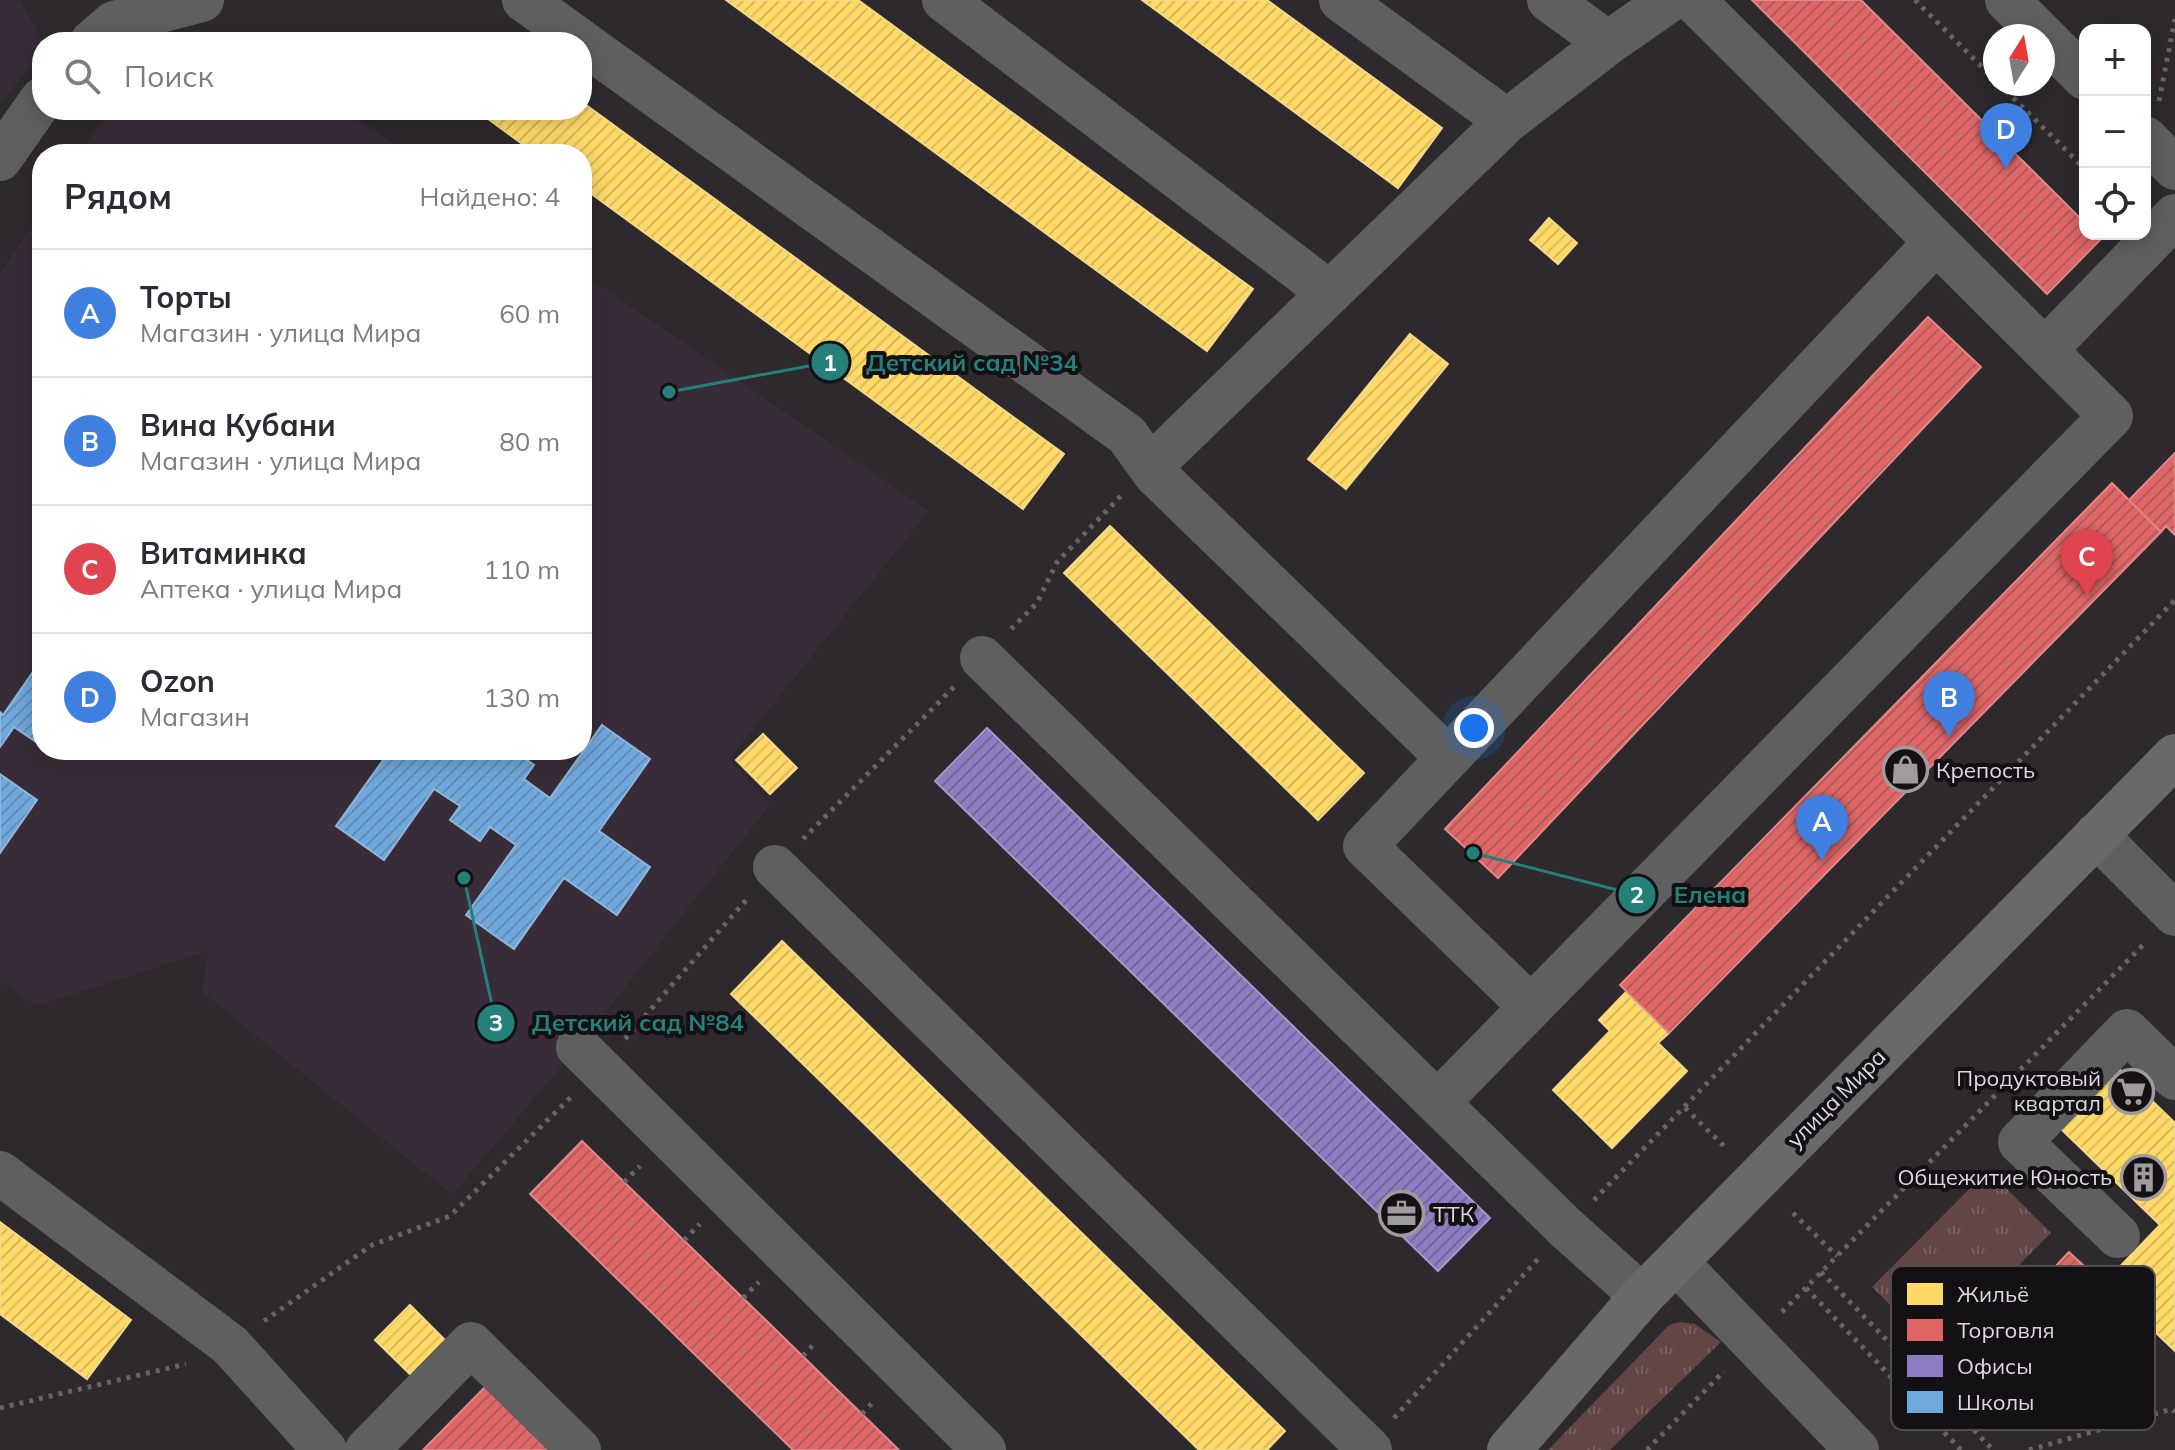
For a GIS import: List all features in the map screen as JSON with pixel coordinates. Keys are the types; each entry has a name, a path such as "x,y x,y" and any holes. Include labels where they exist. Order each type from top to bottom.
{"main road":[{"name":"улица Мира","path":"1509,1450 1642,1296 2175,756"}],"street":[{"path":"104,32 114,23 202,0"},
{"path":"524,0 568,32"},
{"path":"944,0 1330,293"},
{"path":"1341,0 1507,121"},
{"path":"1549,0 1608,43"},
{"path":"1150,467 1507,121 1608,43 1670,0"},
{"path":"1438,1102 2111,416 1693,0"},
{"path":"2007,0 2031,24"},
{"path":"2055,48 2079,72"},
{"path":"592,49 1127,435 1150,467 1448,758"},
{"path":"0,159 32,113"},
{"path":"2045,350 2175,216"},
{"path":"1531,1007 1365,846 1936,242"},
{"path":"982,658 1566,1228 1642,1296"},
{"path":"2096,835 2174,913"},
{"path":"775,867 1369,1448"},
{"path":"2118,1236 2020,1142 2127,1031 2175,1078"},
{"path":"589,1058 984,1450"},
{"path":"0,1173 230,1345 325,1450"},
{"path":"1677,1263 1857,1450"},
{"path":"367,1450 471,1344 579,1450"}],"path":[{"path":"1915,0 1983,68"},
{"path":"2157,150 2175,19"},
{"path":"2011,96 2084,168"},
{"path":"0,1408 187,1364 230,1345 372,1245 450,1216 589,1058 1037,603 1057,562 1150,467"},
{"path":"1369,1448 1566,1228 2175,600"},
{"path":"1647,1450 2174,913"},
{"path":"1685,1108 1726,1148"},
{"path":"1793,1213 1837,1256"},
{"path":"1821,1272 1891,1344"},
{"path":"1806,1288 1891,1377"},
{"path":"2155,1414 2172,1409 2175,1412"},
{"path":"1942,1430 1961,1450"},
{"path":"1974,1430 1993,1450"},
{"path":"2029,1450 2099,1430"}],"shaded area":[{"path":"0,0 20,0 38,32 32,32 32,65 0,104"},
{"path":"103,120 360,120 394,144 87,144"},
{"path":"32,226 32,760 592,760 592,280 929,511 729,759 770,805 578,1047 452,1195 202,992 208,951 36,1006 0,982 0,273"}],"green space":[{"path":"1988,1170 2051,1233 2018,1266 1893,1266"},
{"path":"1891,1268 1891,1306 1872,1287"},
{"path":"1680,1322 1695,1324 1721,1342 1610,1450 1548,1450 1669,1325"}],"building: Жильё":[{"path":"726,0 858,0 1253,289 1207,351"},
{"path":"1142,0 1267,0 1442,128 1398,188"},
{"path":"592,109 1064,454 1023,509 592,194 592,144 522,144 490,120 592,120"},
{"path":"1549,218 1577,243 1558,264 1530,240"},
{"path":"1410,334 1448,364 1346,489 1308,459"},
{"path":"1110,526 1364,773 1318,820 1064,573"},
{"path":"763,734 797,768 770,794 736,760"},
{"path":"782,941 1285,1431 1267,1450 1199,1450 731,994"},
{"path":"1626,992 1669,1033 1658,1043 1687,1071 1612,1148 1553,1090 1610,1031 1599,1020"},
{"name":"Общежитие Юность","path":"2119,1069 2175,1123 2175,1351 2155,1332 2155,1266 2120,1266 2160,1225 2061,1129"},
{"path":"0,1222 131,1320 87,1379 0,1314"},
{"path":"410,1305 453,1348 419,1383 375,1340"}],"building: Торговля":[{"path":"1752,0 1861,0 2079,217 2079,240 2100,240 2047,294"},
{"path":"1928,317 1981,367 1498,878 1445,829"},
{"path":"2175,453 2175,535 2166,526 2161,532 2129,500"},
{"path":"2112,483 2161,532 1669,1033 1620,985"},
{"path":"582,1141 899,1450 793,1450 530,1194"},
{"path":"2069,1252 2084,1266 2056,1266"},
{"path":"489,1383 558,1450 423,1450"}],"building: Офисы":[{"path":"987,728 1490,1218 1438,1271 935,781"}],"building: Школы":[{"path":"32,673 32,739 14,727 0,747 0,712 3,715"},
{"path":"602,725 650,759 599,831 650,867 617,915 564,878 514,949 466,915 516,845 490,827 480,841 450,820 460,806 434,789 384,860 336,826 383,760 527,760 534,765 524,779 550,798 577,760 592,760 592,739"},
{"path":"0,774 37,800 0,853"}],"place":[{"name":"Ozon","path":"2006,169"},
{"name":"Детский сад №34","path":"669,392"},
{"name":"Витаминка","path":"2087,596"},
{"name":"Вина Кубани","path":"1949,737"},
{"name":"Крепость","path":"1905,770"},
{"name":"Елена","path":"1473,853"},
{"name":"Торты","path":"1822,861"},
{"name":"Детский сад №84","path":"464,878"},
{"name":"Продуктовый квартал","path":"2132,1091"},
{"name":"Общежитие Юность","path":"2143,1177"},
{"name":"ТТК","path":"1402,1214"}]}
